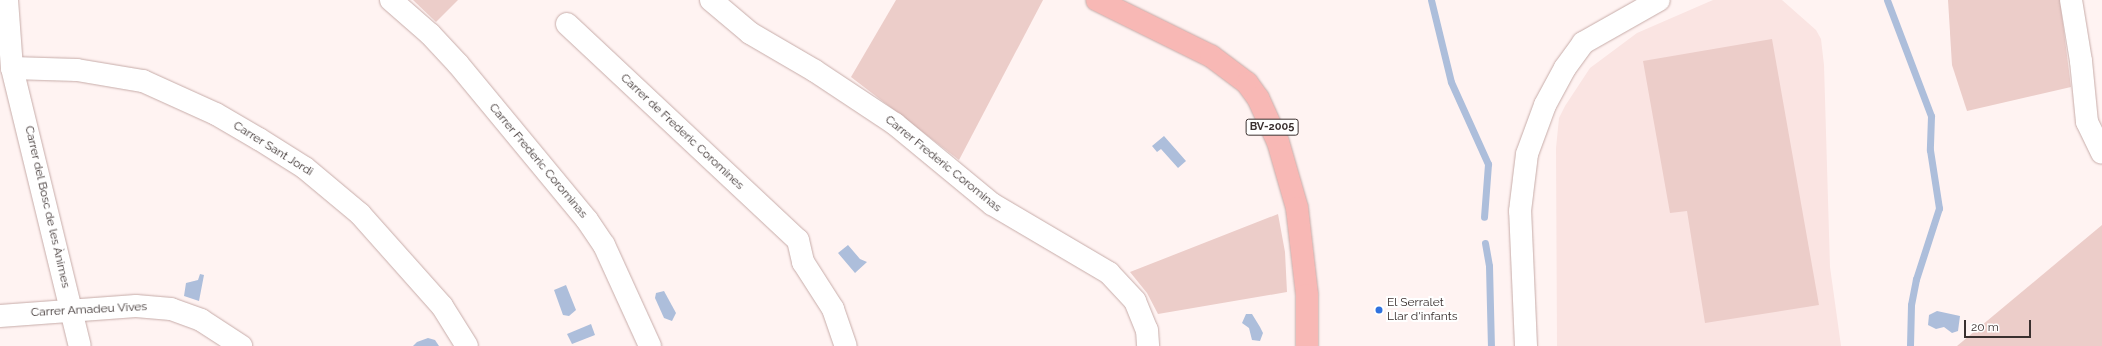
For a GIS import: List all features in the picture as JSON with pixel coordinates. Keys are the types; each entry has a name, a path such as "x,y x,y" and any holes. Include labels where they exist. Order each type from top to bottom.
{"main road":[{"name":"BV-2005","path":"1097,0 1211,56 1247,83 1258,98 1278,142 1297,208 1307,295 1307,346"}],"street":[{"name":"Carrer del Bosc de les Ànimes","path":"7,0 12,68 80,346"},
{"name":"Carrer Frederic Corominas","path":"391,0 430,34 458,64 587,220 604,245 650,346"},
{"name":"Carrer Frederic Corominas","path":"711,0 750,33 815,71 895,124 992,204 1109,273 1135,301 1147,330 1148,346"},
{"path":"1526,346 1520,211 1527,154 1544,105 1565,68 1583,43 1659,0"},
{"path":"2071,0 2081,61 2086,122 2102,153"},
{"name":"Carrer de Frederic Coromines","path":"567,24 798,240 803,262 833,309 846,346"},
{"name":"Carrer Sant Jordi","path":"12,68 77,70 143,82 216,114 259,138 316,176 360,214 442,306 467,346"},
{"name":"Carrer Amadeu Vives","path":"0,316 71,309 136,306 171,309 201,320 241,346"}],"shaded area":[{"path":"413,0 458,0 436,22"},
{"path":"896,0 1043,0 959,160 851,77"},
{"path":"1713,0 1782,0 1816,30 1821,39 1824,65 1830,267 1841,346 1557,346 1556,148 1559,118 1565,106 1590,68 1637,33"},
{"path":"1948,0 2060,0 2071,87 1967,111 1952,65"},
{"path":"1772,39 1819,305 1705,323 1687,211 1670,213 1643,61"},
{"path":"1278,214 1285,252 1287,292 1158,314 1147,293 1130,272"},
{"path":"2102,225 2102,346 1957,346"}],"water":[{"path":"1164,136 1186,161 1178,168 1161,149 1157,152 1152,146"},
{"path":"848,245 860,259 867,262 855,273 838,253"},
{"path":"200,274 204,275 199,301 184,296 186,283 198,280"},
{"path":"566,285 576,310 569,316 563,315 554,290"},
{"path":"664,291 676,313 672,321 664,318 655,298 656,293"},
{"path":"1937,311 1960,316 1958,331 1952,333 1944,327 1936,329 1928,325 1929,315"},
{"path":"1246,314 1252,314 1260,327 1263,333 1260,341 1252,340 1249,328 1242,323"},
{"path":"591,324 595,335 572,344 567,334"},
{"path":"428,338 435,340 439,346 413,346 417,342"}],"waterway":[{"path":"1431,0 1451,82 1488,164 1484,217"},
{"path":"1887,0 1931,116 1930,150 1939,208 1916,279 1911,305 1910,346"},
{"path":"1485,243 1489,266 1491,346"}],"place":[{"name":"El Serralet Llar d'infants","path":"1379,310"}]}
